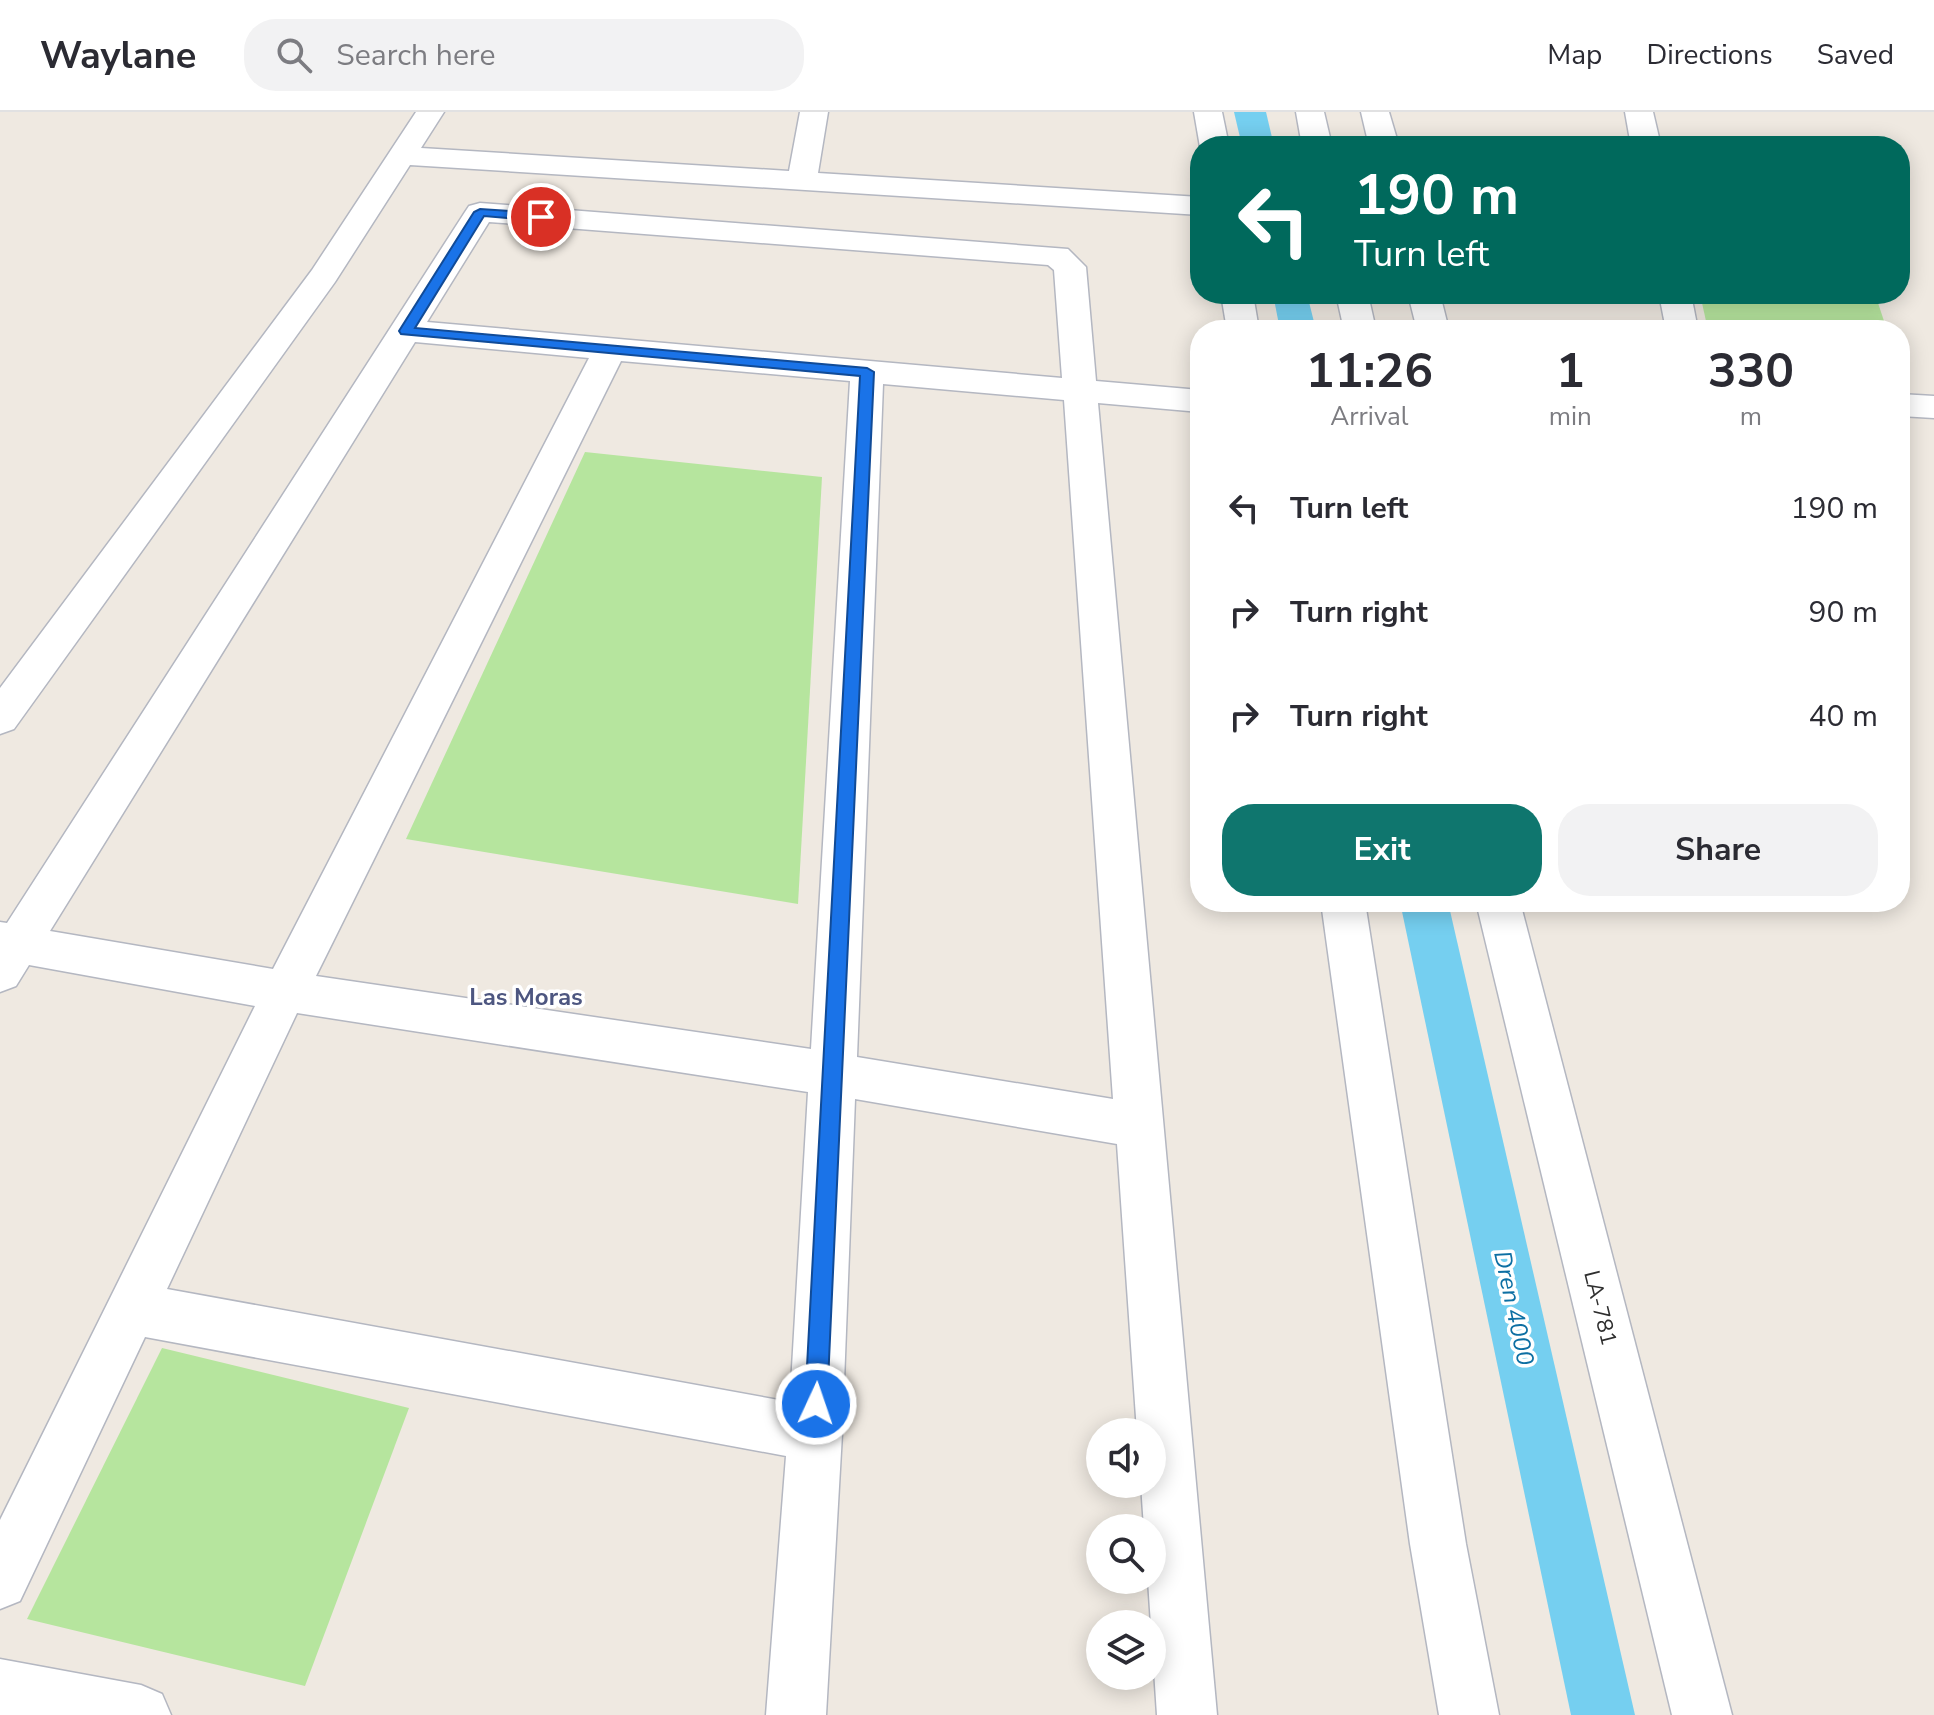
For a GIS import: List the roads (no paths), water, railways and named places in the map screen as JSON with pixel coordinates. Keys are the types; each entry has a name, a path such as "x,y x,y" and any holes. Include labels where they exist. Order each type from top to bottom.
{"street":[{"path":"0,718 324,275 430,112"},
{"path":"802,181 814,112"},
{"path":"1208,112 1212,136"},
{"path":"1310,112 1315,136"},
{"path":"1375,112 1381,136"},
{"path":"1639,112 1644,136"},
{"path":"400,156 1190,205"},
{"path":"1139,1126 832,1074 285,991 6,953 480,212 1057,256 1070,267 1187,1715"},
{"path":"406,331 1190,400"},
{"path":"0,1581 285,991 610,350"},
{"path":"796,1715 815,1434 867,372"},
{"path":"1910,406 1934,407"},
{"path":"1344,912 1438,1544 1469,1715"},
{"name":"LA-781","path":"1501,912 1702,1715"},
{"path":"134,1309 815,1434"},
{"path":"0,1688 141,1715"}],"waterway":[{"name":"Dren 4000","path":"1250,112 1256,136"},
{"name":"Dren 4000","path":"1292,304 1296,320"},
{"name":"Dren 4000","path":"1426,912 1603,1715"}],"district":[{"name":"Las Moras","path":"526,997"}]}
